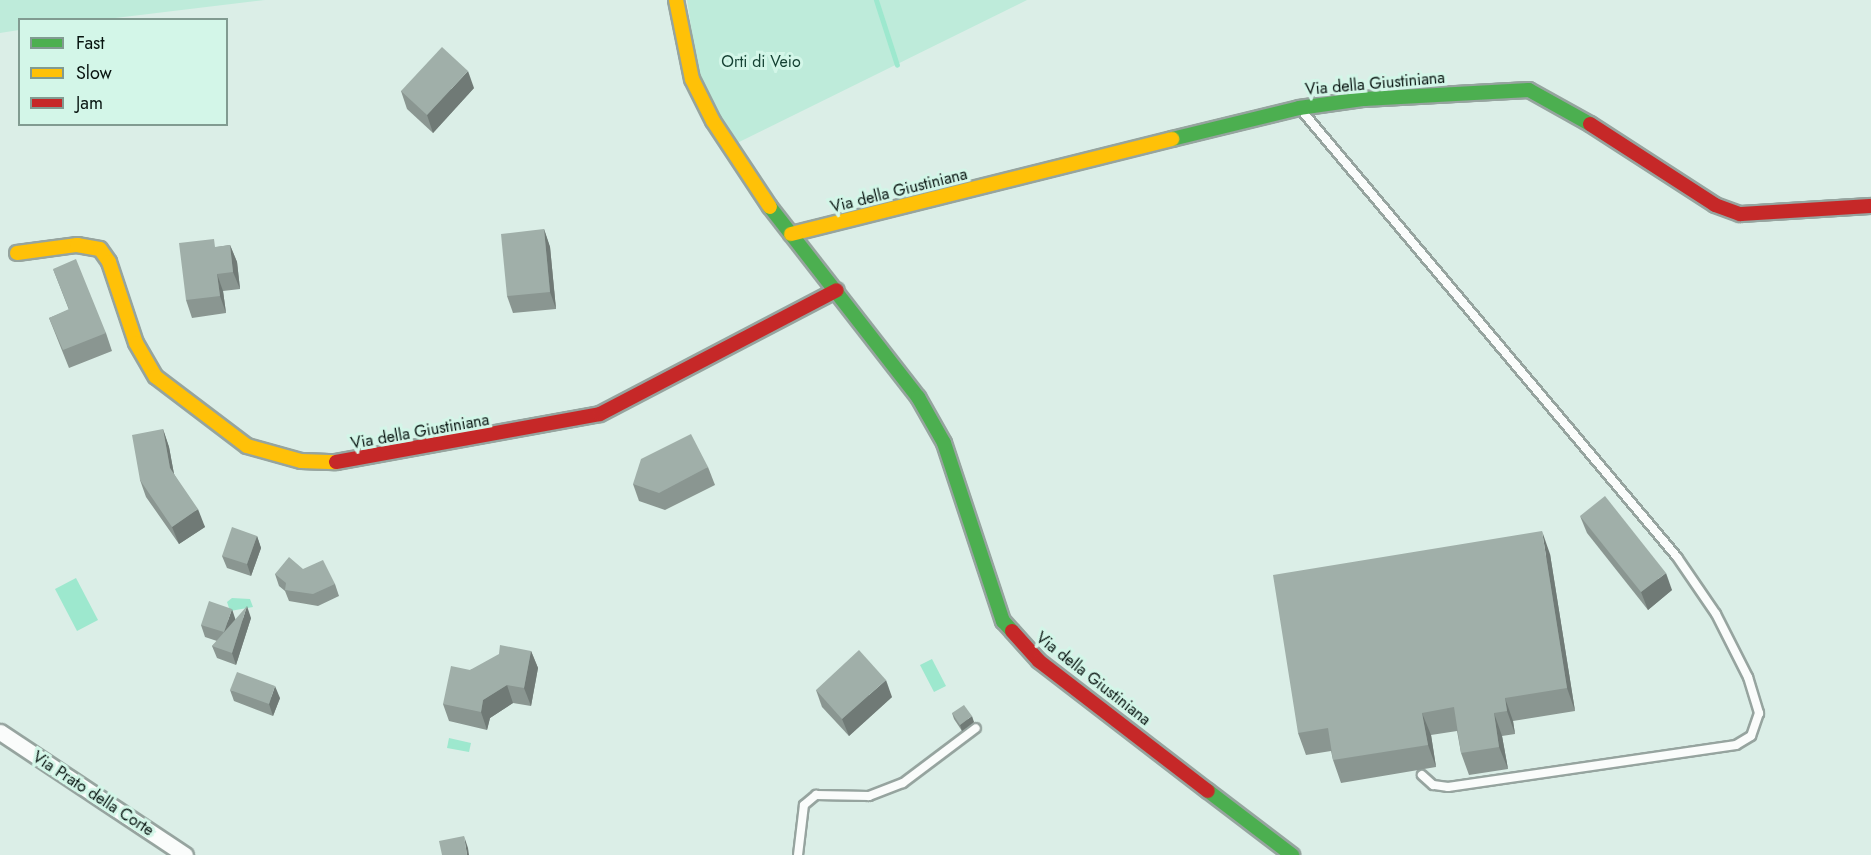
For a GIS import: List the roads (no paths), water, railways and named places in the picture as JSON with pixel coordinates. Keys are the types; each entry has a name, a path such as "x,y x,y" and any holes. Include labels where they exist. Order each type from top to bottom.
{"street":[{"name":"Via della Giustiniana","path":"676,0 681,35 697,90 757,190 918,397 944,443 995,604 1014,636 1039,661 1292,855"},
{"name":"Via della Giustiniana","path":"791,234 1299,108 1364,99 1529,90 1549,98 1715,205 1740,214 1871,206"},
{"name":"Via della Giustiniana","path":"16,253 77,245 100,249 110,262 136,343 156,378 225,433 247,446 301,461 326,463 360,461 600,414 837,290"},
{"name":"Via Prato della Corte","path":"0,732 185,855"}],"lane":[{"path":"1299,108 1677,557 1716,614 1748,677 1759,713 1751,736 1736,745 1448,787 1433,785 1422,776"},
{"path":"798,855 804,806 816,795 869,796 903,783 976,728"}],"waterway":[{"path":"876,0 897,65"}],"park label":[{"name":"Orti di Veio","path":"761,62"}]}
